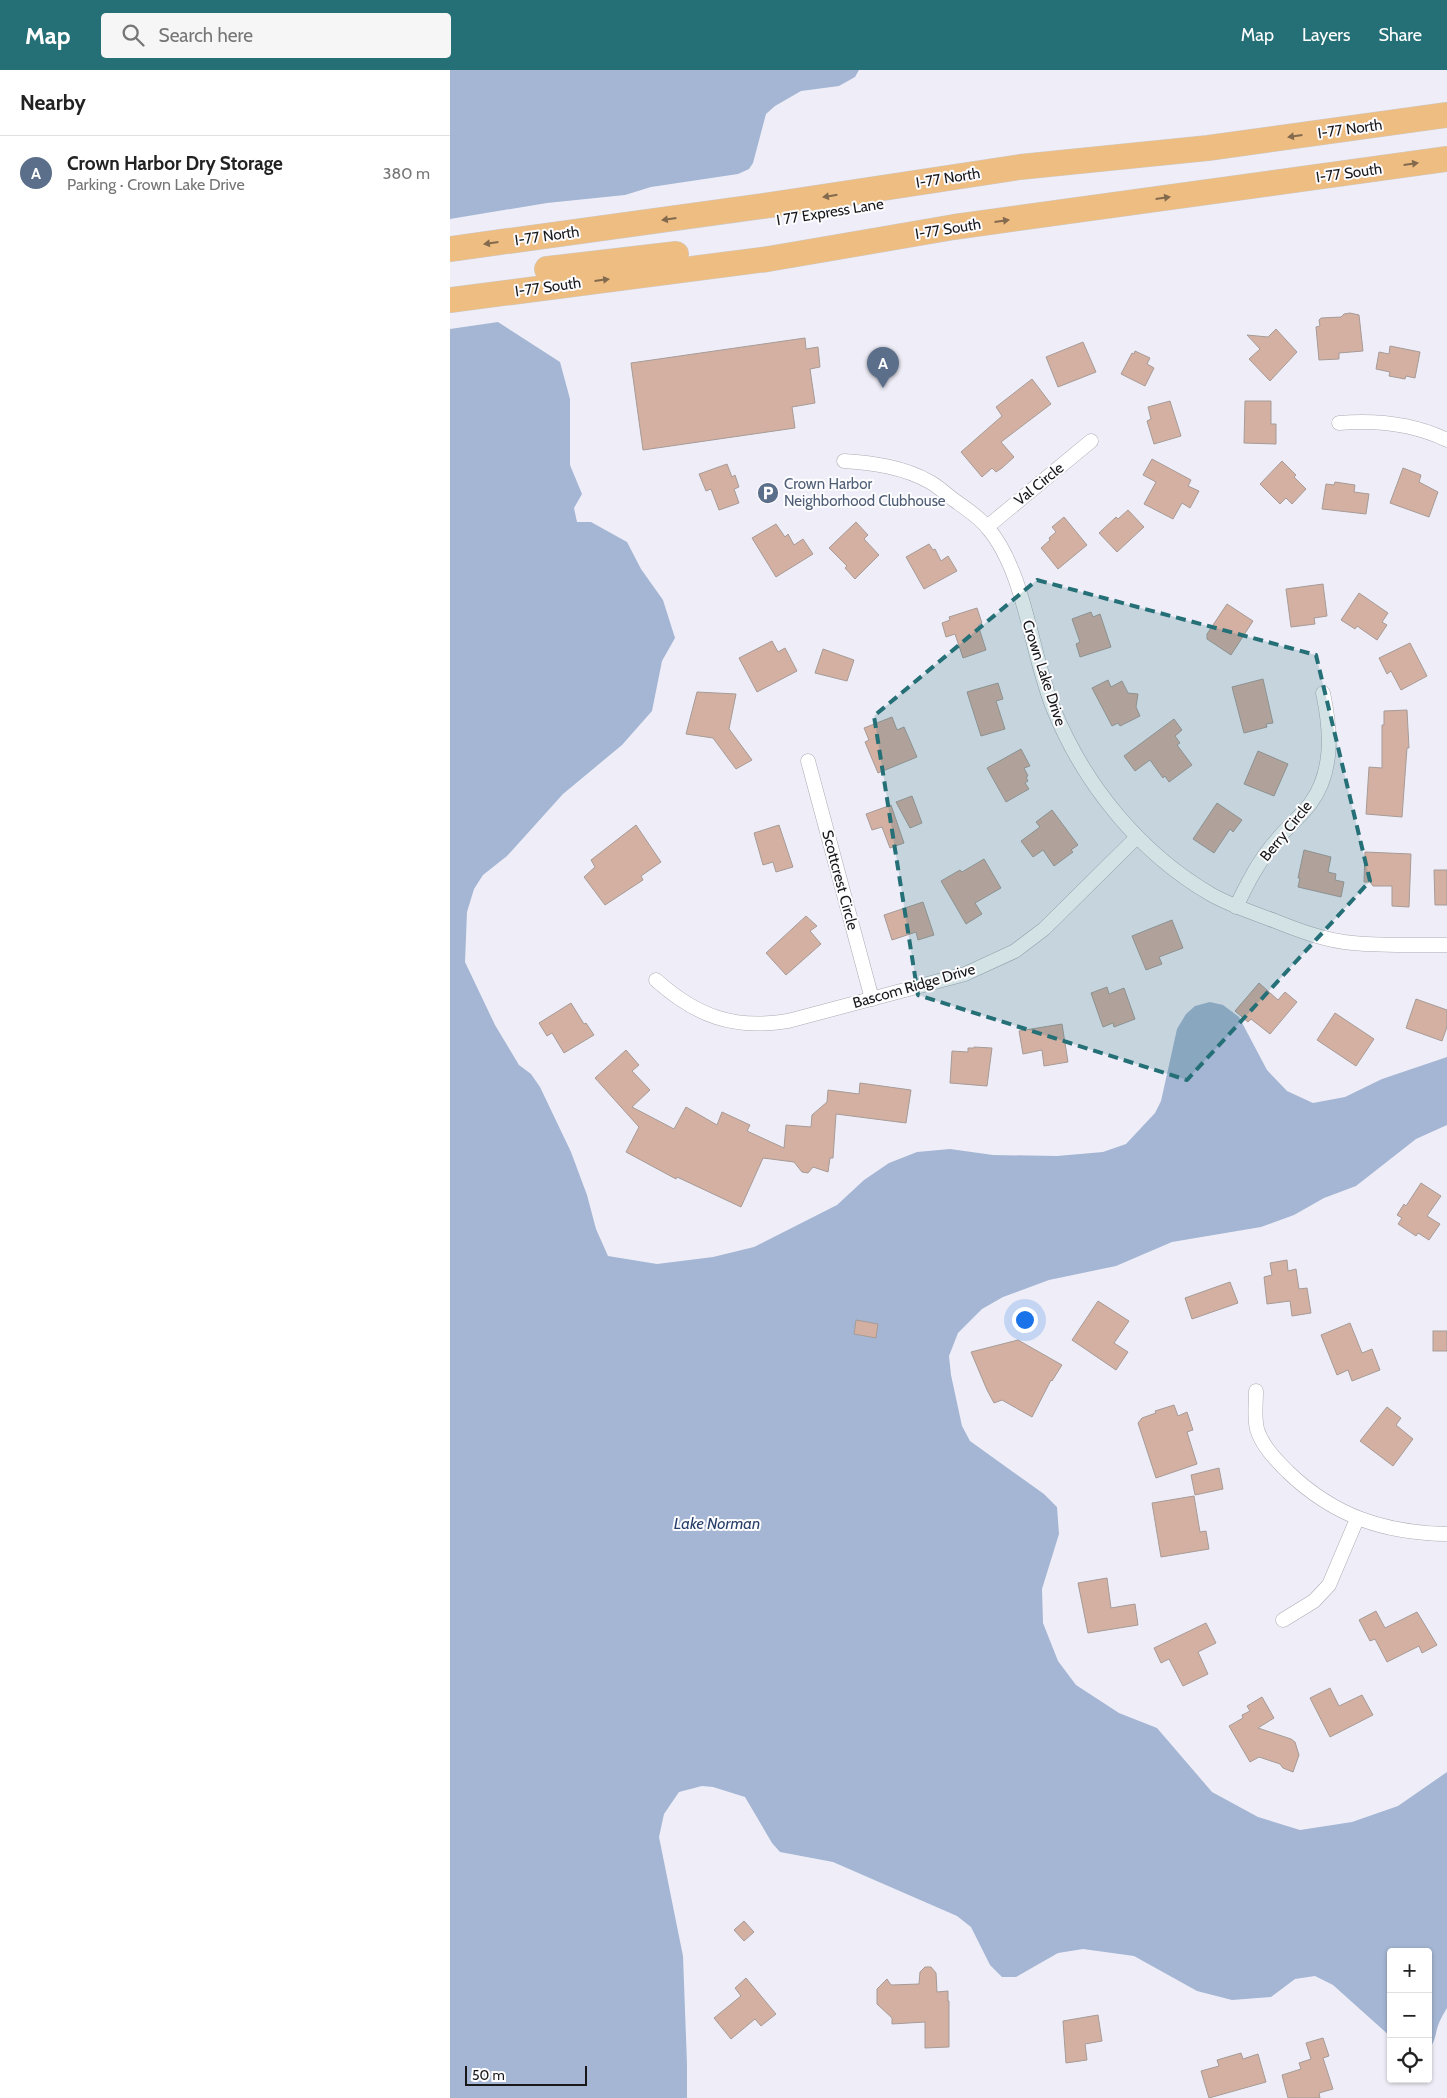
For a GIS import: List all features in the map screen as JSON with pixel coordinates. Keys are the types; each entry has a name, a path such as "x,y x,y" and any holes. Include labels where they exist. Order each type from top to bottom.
{"highway":[{"name":"I-77 North","path":"450,249 784,203 1020,167 1208,148 1447,116"},
{"name":"I 77 Express Lane","path":"450,266 795,219 1208,148"},
{"name":"I-77 South","path":"450,300 768,259 954,227 1447,159"},
{"name":"I 77 Express Lane","path":"450,283 625,259 954,227"}],"street":[{"path":"1339,423 1366,421 1407,427 1436,434 1447,440"},
{"name":"Val Circle","path":"987,527 1091,441"},
{"name":"Crown Lake Drive","path":"844,460 870,462 888,466 930,482 973,514 987,527 1014,576 1053,708 1066,737 1114,811 1137,837 1189,881 1236,906 1305,932 1352,943 1447,944"},
{"name":"Berry Circle","path":"1236,906 1261,860 1276,840 1311,802 1321,783 1328,760 1330,738 1328,718 1322,693"},
{"name":"Scottcrest Circle","path":"808,761 872,999"},
{"name":"Bascom Ridge Drive","path":"656,980 673,995 708,1016 730,1022 767,1024 788,1021 965,974 1015,951 1044,930 1137,837"},
{"path":"1256,1391 1255,1419 1257,1429 1269,1451 1282,1467 1315,1495 1369,1524 1408,1532 1447,1534"},
{"path":"1284,1620 1314,1600 1329,1585 1358,1519"}],"highlighted area":[{"path":"1037,580 1316,655 1370,881 1187,1080 918,995 874,716"}],"water":[{"path":"450,70 859,70 855,77 839,86 801,91 775,106 766,114 753,163 749,169 738,174 651,187 625,195 547,203 450,219"},
{"name":"Lake Norman","path":"498,322 560,362 570,399 570,465 582,494 574,508 577,522 591,522 627,542 641,569 663,600 675,638 662,661 652,711 622,745 563,794 507,856 483,875 474,889 467,912 465,962 495,1025 519,1065 531,1074 540,1087 571,1152 587,1195 596,1229 608,1256 657,1264 713,1257 754,1247 837,1205 864,1180 889,1163 917,1152 950,1149 993,1155 1057,1156 1103,1152 1126,1144 1155,1113 1161,1101 1177,1029 1186,1014 1195,1006 1210,1002 1223,1005 1239,1017 1267,1070 1287,1091 1313,1103 1345,1097 1382,1079 1447,1057 1447,1125 1416,1139 1356,1186 1324,1198 1294,1215 1261,1227 1172,1242 1116,1266 1049,1280 1003,1297 982,1309 958,1333 949,1356 951,1375 962,1426 970,1441 1044,1494 1057,1507 1059,1534 1042,1589 1043,1623 1058,1661 1076,1685 1119,1713 1157,1728 1212,1792 1258,1817 1300,1830 1352,1822 1398,1806 1447,1772 1447,2008 1439,2023 1432,2045 1432,1948 1387,1948 1387,2033 1333,1985 1315,1976 1295,1979 1271,1997 1232,2000 1197,1991 1134,1956 1083,1949 1058,1953 1016,1977 1002,1977 990,1965 971,1927 957,1916 833,1862 780,1852 772,1843 745,1797 713,1787 702,1786 679,1792 664,1814 659,1837 683,1956 687,2098 450,2098 450,329"}],"building":[{"path":"1344,314 1359,315 1363,351 1339,353 1339,359 1319,360 1316,327 1320,326 1319,320 1321,318 1341,317"},
{"path":"1276,329 1297,352 1270,381 1249,359 1260,349 1247,335 1268,337"},
{"path":"805,338 806,349 818,347 820,367 810,369 815,403 792,407 795,428 643,450 631,363"},
{"path":"1083,342 1096,372 1058,387 1046,357"},
{"path":"1390,346 1420,352 1415,378 1406,376 1405,379 1389,376 1390,372 1376,369 1379,352 1389,354"},
{"path":"1135,351 1150,358 1147,364 1154,368 1145,386 1121,374 1132,353 1134,354"},
{"path":"1032,379 1051,404 1001,442 1014,457 996,472 992,468 982,477 961,452 1002,416 996,407"},
{"path":"1170,401 1181,436 1154,444 1147,421 1151,419 1148,407"},
{"path":"1245,401 1271,401 1271,424 1276,424 1276,444 1244,443"},
{"path":"1152,459 1191,480 1188,486 1199,491 1190,508 1182,503 1173,519 1144,504 1156,482 1143,475"},
{"path":"1282,461 1296,475 1294,477 1306,489 1292,504 1286,498 1280,504 1260,484"},
{"path":"727,464 732,477 735,475 739,487 734,489 739,503 719,510 711,489 706,491 699,474"},
{"path":"1403,468 1421,475 1419,482 1438,492 1429,517 1390,503"},
{"path":"1335,482 1355,485 1354,492 1369,494 1366,514 1322,509 1326,484 1334,485"},
{"path":"1128,510 1144,527 1117,552 1099,533 1116,517 1118,519"},
{"path":"1064,517 1087,545 1058,569 1041,548 1056,532 1052,527"},
{"path":"856,522 868,535 864,539 879,555 855,579 845,568 847,566 829,548"},
{"path":"776,524 785,537 788,534 794,545 803,539 813,554 776,577 752,538"},
{"path":"929,544 933,550 935,549 941,561 948,556 957,571 924,589 906,557"},
{"path":"1323,584 1327,616 1314,618 1315,624 1291,627 1286,589"},
{"path":"1359,593 1388,613 1382,622 1387,625 1377,640 1357,626 1355,629 1341,620"},
{"path":"1227,604 1253,621 1231,655 1207,639 1207,634"},
{"path":"977,608 982,623 978,625 986,650 963,658 955,634 946,637 942,623 950,620 949,617"},
{"path":"1091,612 1093,617 1100,614 1111,647 1080,657 1076,644 1080,642 1072,619"},
{"path":"772,641 778,652 785,648 797,671 757,692 739,658"},
{"path":"1410,643 1427,676 1401,690 1391,671 1387,674 1379,658"},
{"path":"823,649 854,660 847,681 815,673"},
{"path":"1263,679 1273,723 1266,724 1267,727 1244,733 1232,687"},
{"path":"1108,680 1111,687 1122,681 1128,693 1138,694 1136,707 1140,716 1120,726 1118,723 1112,726 1092,688"},
{"path":"998,683 1003,699 996,701 1005,729 981,736 967,692"},
{"path":"697,692 736,694 729,729 752,760 736,769 713,738 686,734"},
{"path":"1407,710 1409,748 1407,748 1402,817 1366,814 1369,767 1382,768 1382,725 1384,725 1384,711"},
{"path":"892,717 897,730 904,727 917,757 878,773 865,742 869,740 864,728"},
{"path":"1174,719 1182,730 1175,736 1180,743 1177,745 1192,765 1169,782 1165,776 1163,778 1150,760 1135,771 1124,756"},
{"path":"1021,749 1030,766 1024,768 1028,776 1026,777 1028,781 1025,783 1029,789 1006,802 987,768"},
{"path":"1258,751 1288,764 1274,796 1244,784"},
{"path":"912,796 922,823 910,828 896,802"},
{"path":"1217,803 1242,820 1233,832 1230,829 1214,853 1193,839"},
{"path":"891,805 904,843 890,848 882,827 872,830 866,814"},
{"path":"1052,810 1078,845 1071,850 1073,852 1054,866 1043,850 1033,857 1021,841 1040,827 1036,822"},
{"path":"636,825 661,862 641,876 643,880 605,905 584,877 595,867 591,860"},
{"path":"779,825 793,867 776,872 773,862 763,865 754,833"},
{"path":"1304,850 1331,857 1328,872 1336,874 1335,880 1344,882 1341,897 1298,887"},
{"path":"1365,852 1411,854 1409,907 1392,906 1392,886 1373,886 1370,882 1364,882"},
{"path":"984,859 1001,888 975,903 982,914 966,924 941,881 960,870 962,872"},
{"path":"1434,870 1447,870 1447,905 1435,905"},
{"path":"923,902 934,935 918,940 916,932 892,940 884,915"},
{"path":"806,916 817,926 810,931 821,944 786,975 766,953"},
{"path":"1172,920 1183,948 1159,957 1162,964 1146,970 1132,936"},
{"path":"1259,983 1278,1000 1285,992 1297,1002 1270,1034 1251,1019 1248,1022 1235,1011"},
{"path":"1107,987 1109,994 1124,988 1135,1019 1114,1027 1113,1023 1103,1027 1091,993"},
{"path":"1416,999 1447,1010 1447,1027 1442,1041 1406,1028"},
{"path":"571,1003 584,1024 586,1023 594,1035 564,1053 552,1033 547,1036 539,1023"},
{"path":"1335,1013 1374,1039 1356,1066 1317,1040"},
{"path":"1062,1024 1068,1062 1044,1066 1042,1050 1023,1054 1019,1031"},
{"path":"968,1048 992,1048 987,1086 950,1083 952,1051 968,1052"},
{"path":"626,1050 639,1065 632,1071 650,1090 632,1107 674,1129 686,1107 717,1125 722,1112 750,1125 747,1131 784,1148 786,1125 811,1127 812,1115 827,1102 828,1090 859,1094 860,1083 911,1090 906,1123 836,1114 833,1158 830,1158 828,1172 813,1167 808,1173 802,1172 794,1162 763,1158 741,1207 677,1177 676,1179 626,1152 639,1127 595,1078"},
{"path":"1421,1183 1441,1196 1427,1216 1440,1224 1429,1240 1418,1233 1416,1236 1398,1224 1402,1218 1397,1215 1404,1204 1406,1206"},
{"path":"1287,1260 1288,1271 1296,1269 1299,1289 1307,1288 1311,1313 1292,1316 1290,1301 1267,1304 1264,1277 1272,1275 1270,1263"},
{"path":"1230,1282 1238,1303 1192,1319 1185,1298"},
{"path":"1098,1301 1129,1321 1114,1343 1128,1352 1116,1370 1072,1340"},
{"path":"856,1320 878,1324 876,1338 854,1334"},
{"path":"1350,1323 1362,1353 1372,1349 1380,1370 1352,1381 1348,1370 1337,1375 1321,1335"},
{"path":"1433,1331 1447,1331 1447,1351 1433,1351"},
{"path":"1018,1340 1062,1365 1051,1380 1032,1417 1002,1400 994,1403 971,1352"},
{"path":"1174,1405 1178,1416 1187,1412 1193,1430 1187,1432 1197,1464 1156,1478 1138,1423 1142,1418 1156,1413 1155,1411"},
{"path":"1387,1407 1401,1418 1396,1425 1413,1439 1393,1466 1360,1441"},
{"path":"1219,1468 1223,1489 1195,1495 1191,1475"},
{"path":"1194,1496 1200,1532 1206,1531 1209,1549 1161,1557 1152,1503"},
{"path":"1107,1578 1111,1608 1135,1604 1138,1625 1088,1633 1078,1583"},
{"path":"1376,1611 1385,1628 1417,1612 1437,1645 1422,1653 1419,1646 1387,1662 1375,1639 1370,1641 1359,1620"},
{"path":"1206,1623 1216,1643 1198,1652 1208,1674 1183,1686 1169,1659 1161,1663 1154,1648"},
{"path":"1330,1688 1339,1706 1362,1695 1373,1715 1330,1737 1310,1698"},
{"path":"1262,1697 1274,1718 1258,1728 1295,1742 1299,1755 1293,1772 1283,1768 1280,1764 1259,1757 1250,1762 1229,1726 1243,1718 1242,1715 1250,1711 1247,1706"},
{"path":"744,1921 754,1932 744,1941 734,1930"},
{"path":"925,1967 931,1967 936,1973 937,1992 948,1991 949,2047 925,2048 925,2022 892,2024 892,2018 877,2004 877,1989 887,1979 891,1985 919,1984 920,1972"},
{"path":"746,1978 776,2014 761,2026 755,2019 731,2039 714,2018 741,1996 735,1988"},
{"path":"1098,2015 1102,2041 1085,2044 1087,2060 1066,2063 1063,2021"},
{"path":"1323,2038 1329,2056 1323,2058 1333,2089 1319,2093 1320,2098 1288,2098 1282,2075 1301,2069 1299,2063 1311,2059 1306,2043"},
{"path":"1241,2053 1243,2059 1258,2054 1266,2082 1209,2098 1201,2071 1219,2066 1217,2060"}],"place":[{"name":"Crown Harbor Dry Storage","path":"883,388"},
{"name":"Crown Harbor Neighborhood Clubhouse","path":"768,493"}]}
